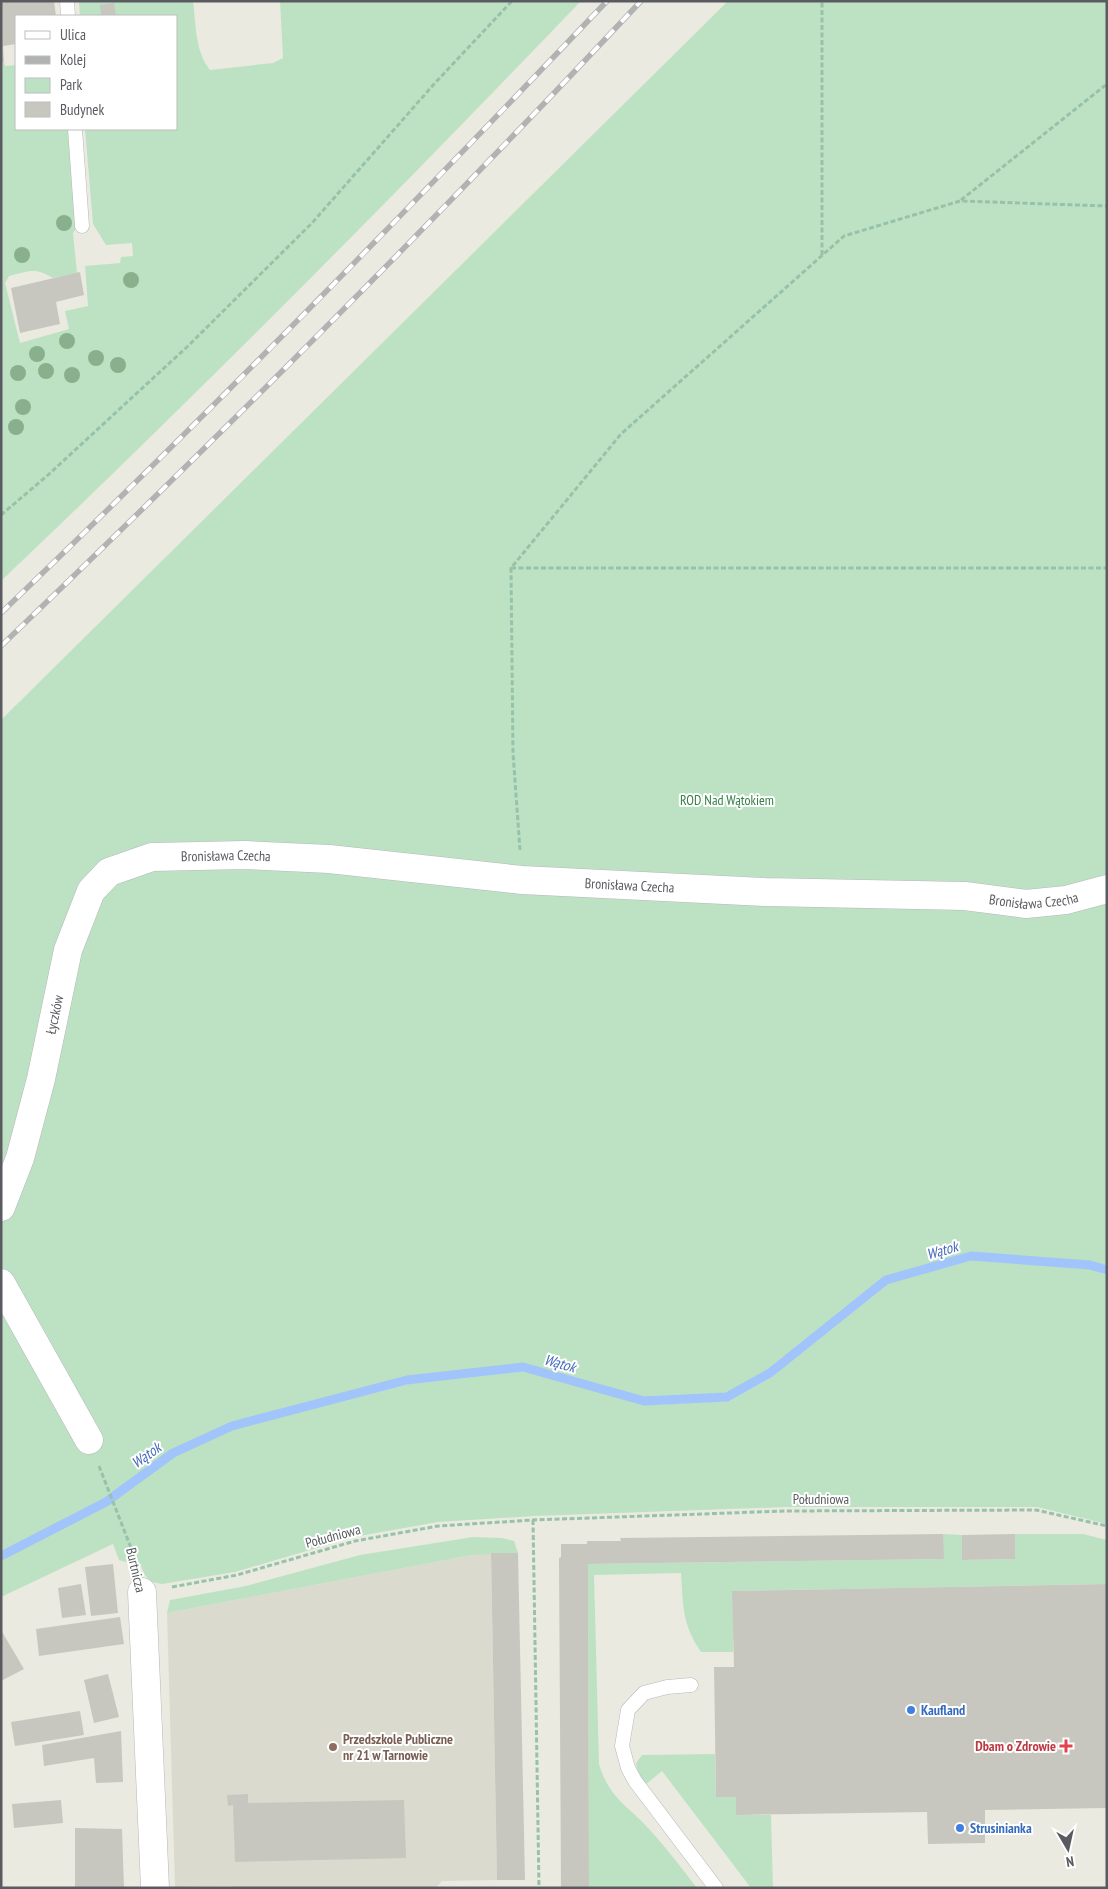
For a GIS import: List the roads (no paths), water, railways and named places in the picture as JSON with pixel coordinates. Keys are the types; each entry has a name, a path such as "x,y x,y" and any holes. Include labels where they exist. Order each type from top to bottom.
{"street":[{"name":"Bronisława Czecha","path":"152,857 245,854 329,858 522,880 765,892 965,896 1026,904 1066,900 1107,889"},
{"name":"Łyczków","path":"1,1207 20,1158 41,1079 68,950 92,891 109,872 152,857"},
{"path":"1,1283 89,1440"},
{"name":"Burtnicza","path":"142,1592 155,1888"}],"lane":[{"path":"67,1 68,15"},
{"path":"75,130 82,226"},
{"path":"692,1685 667,1687 644,1693 628,1710 622,1746 628,1768 635,1781 716,1888"}],"waterway":[{"name":"Wątok","path":"1,1556 106,1502 173,1453 232,1426 407,1380 523,1367 644,1401 727,1397 770,1373 886,1280 971,1256 1090,1265 1107,1270"}],"railway":[{"path":"1,613 307,311 607,1"},
{"path":"1,646 326,328 641,1"}],"place":[{"name":"Kaufland","path":"911,1710"},
{"name":"Dbam o Zdrowie","path":"1066,1746"},
{"name":"Przedszkole Publiczne nr 21 w Tarnowie","path":"333,1747"},
{"name":"Strusinianka","path":"960,1828"}],"park label":[{"name":"ROD Nad Wątokiem","path":"727,800"}]}
